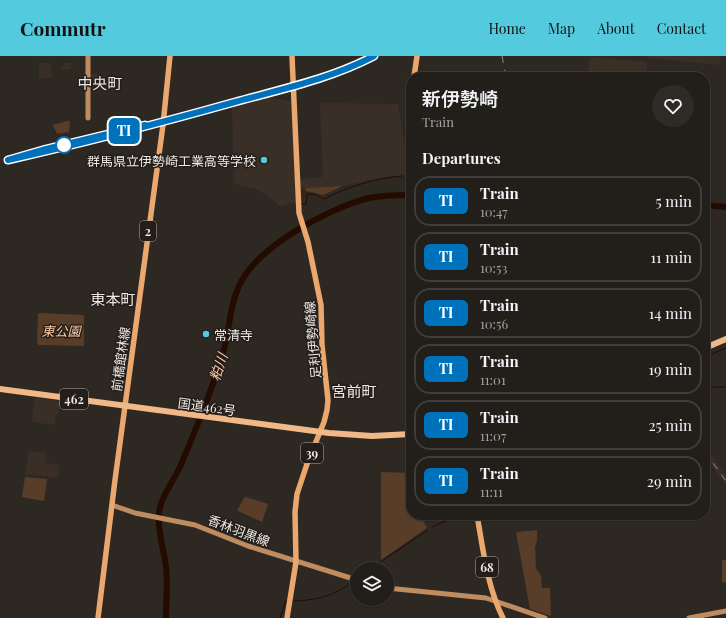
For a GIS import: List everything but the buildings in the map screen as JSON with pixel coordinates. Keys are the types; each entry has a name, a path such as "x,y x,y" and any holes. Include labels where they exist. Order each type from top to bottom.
{"highway":[{"path":"710,346 726,339"},
{"name":"国道462号","path":"0,389 321,432 351,435 406,434"}],"main road":[{"name":"前橋館林線","path":"98,618 164,118 170,56"},
{"name":"足利伊勢崎線","path":"287,618 296,562 295,512 297,494 327,414 328,395 322,344 321,305 298,206 292,56"},
{"path":"415,72 417,56"},
{"path":"88,58 88,118"},
{"name":"香林羽黒線","path":"112,505 135,513 195,525 248,546 350,578"},
{"name":"68","path":"477,520 489,577 503,618"},
{"path":"394,589 486,598 545,618"},
{"path":"689,618 726,611"}],"shaded area":[{"path":"647,56 721,56 719,65 650,58"},
{"path":"592,57 647,62 646,72 588,72 589,60"},
{"path":"39,63 51,63 52,78 39,78"},
{"path":"64,63 75,63 75,65 71,65 71,69 62,69"},
{"path":"90,74 100,74 100,81 90,82"},
{"name":"群馬県立伊勢崎工業高等学校","path":"269,97 292,102 296,202 280,206 262,192 240,186 234,182 232,108"},
{"path":"320,103 398,104 406,151 406,175 378,178 343,186 299,188 299,179 323,177"},
{"path":"35,398 60,401 58,414 56,414 54,425 33,422"},
{"path":"29,451 47,453 45,463 59,465 58,478 25,474"},
{"path":"710,454 726,475 726,485 710,463"}],"green space":[{"path":"70,121 69,132 57,134 53,125"},
{"path":"343,186 323,195 306,191 305,188"},
{"name":"東公園","path":"39,313 83,315 84,345 39,345 37,343"},
{"path":"381,472 406,473 406,520 423,520 427,528 381,560"},
{"path":"25,477 47,479 44,501 22,497"},
{"path":"246,497 268,504 262,522 238,511 244,498"},
{"path":"537,530 537,541 535,547 536,568 541,576 542,588 550,588 551,616 530,609 516,532"},
{"path":"722,560 726,560 726,582 722,583"}],"waterway":[{"path":"300,204 306,204 307,194 314,194 324,199 362,184 402,176"},
{"name":"粕川","path":"166,618 167,573 159,526 160,507 164,496 179,469 213,384 223,353 232,307 239,286 248,271 261,257 295,231 315,220 334,210 369,198 406,195"},
{"name":"粕川","path":"710,205 726,207"},
{"path":"710,355 726,348"},
{"path":"710,387 726,387"},
{"path":"432,527 448,520"},
{"path":"380,562 428,530"},
{"path":"293,601 309,600 332,594 350,584"},
{"path":"280,618 286,601 288,601"}],"railway":[{"path":"8,160 65,147 288,88 340,71 374,56"},
{"path":"502,56 505,72"},
{"path":"710,459 726,481"}],"train":[{"name":"TI","path":"145,125 46,149 8,160 183,116 315,80 374,56"}],"place":[{"name":"群馬県立伊勢崎工業高等学校","path":"264,160"},
{"name":"常清寺","path":"206,334"}],"district":[{"name":"中央町","path":"100,83"},
{"name":"東本町","path":"113,299"},
{"name":"宮前町","path":"354,391"}]}
